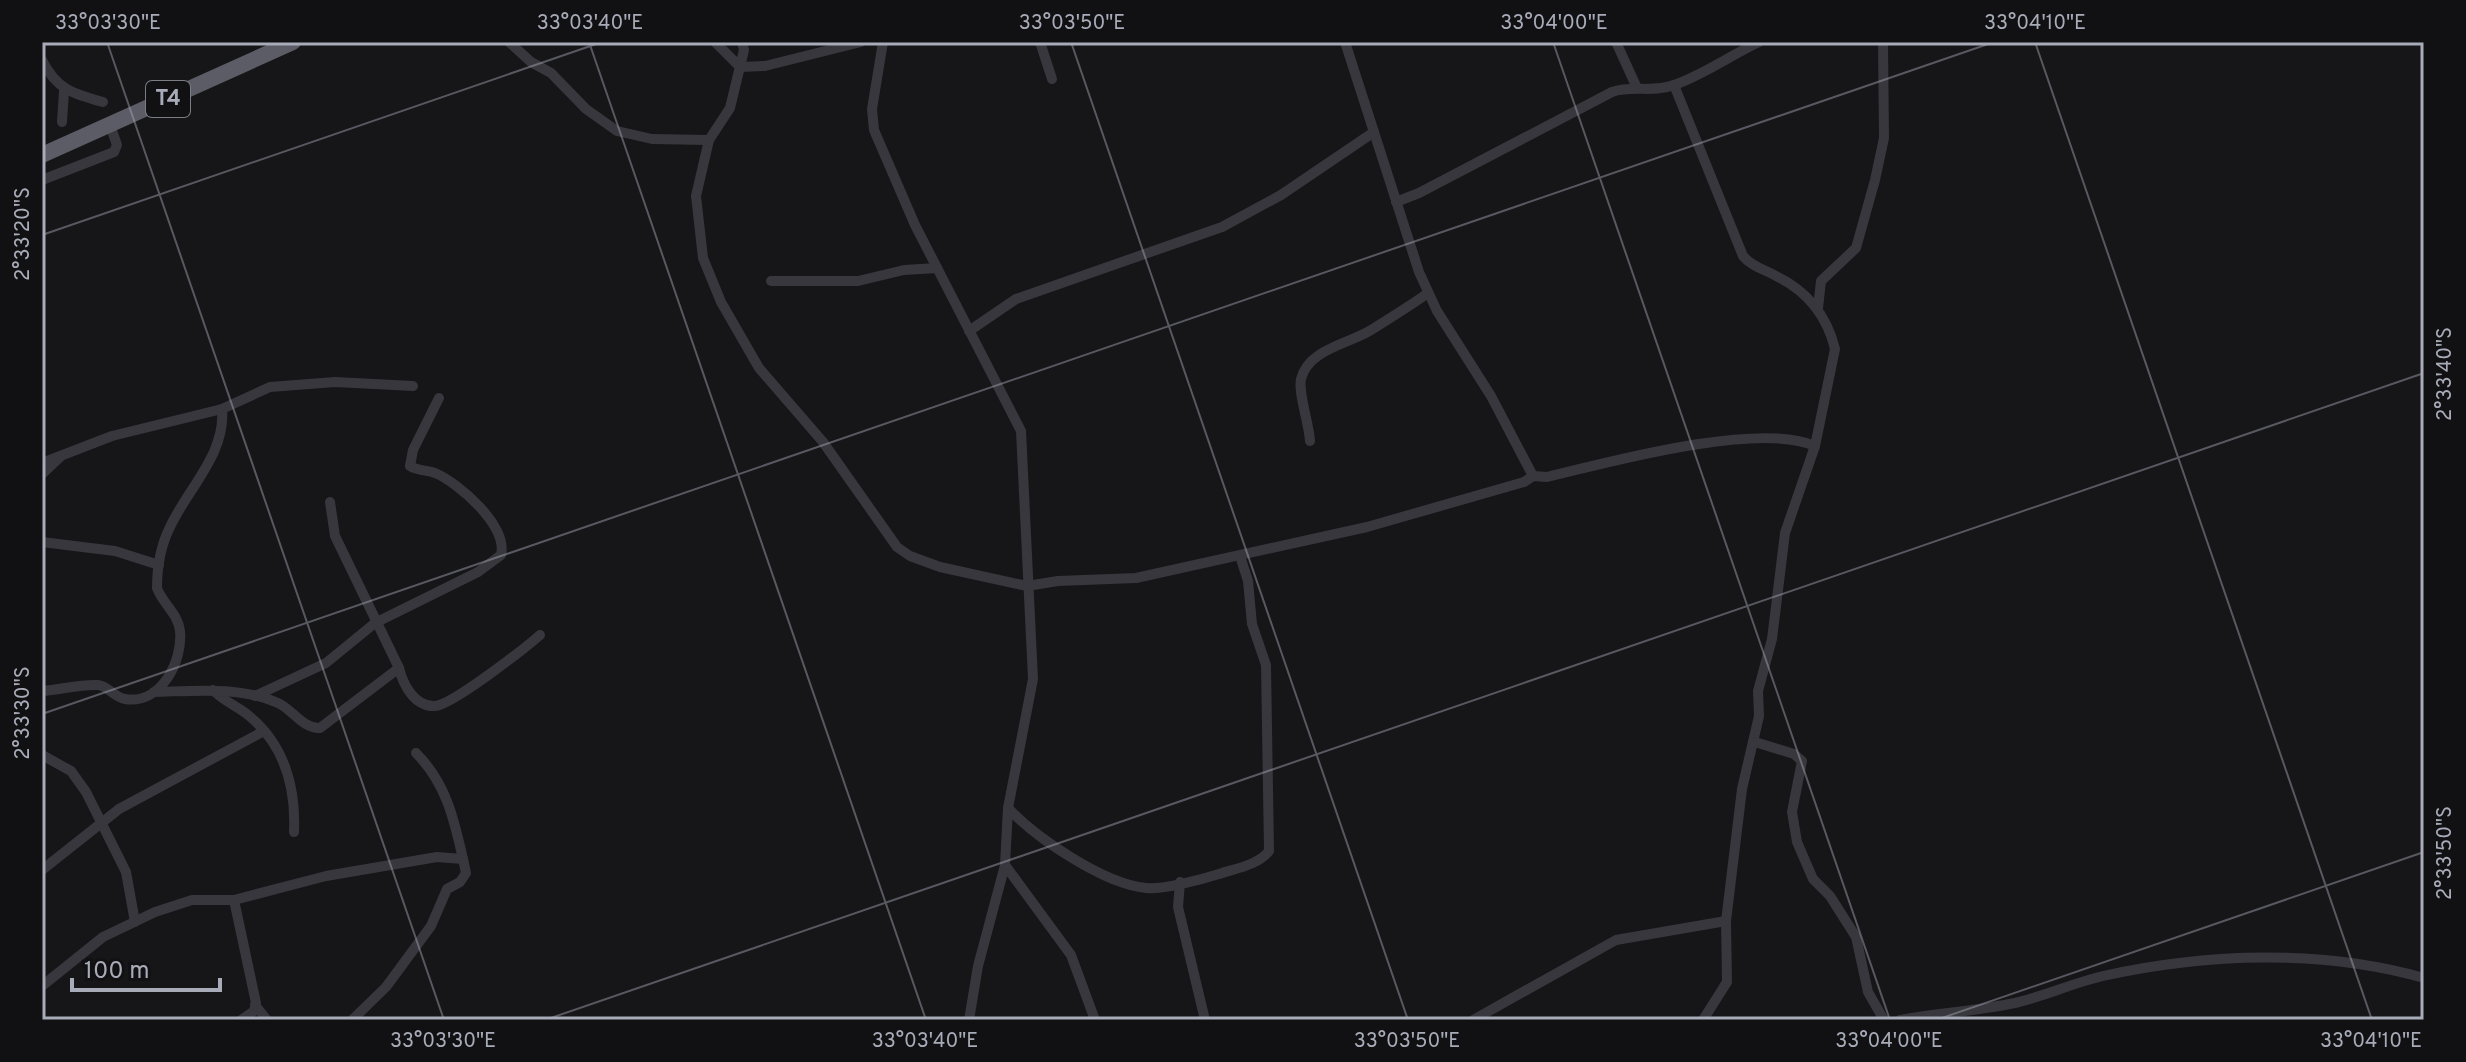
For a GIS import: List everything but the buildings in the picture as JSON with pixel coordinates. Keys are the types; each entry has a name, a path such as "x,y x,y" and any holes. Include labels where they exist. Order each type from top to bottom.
{"highway":[{"name":"T4","path":"42,155 293,42"}],"street":[{"path":"509,42 531,62 551,73 586,109 617,131 652,139 709,140"},
{"path":"715,42 740,67 765,66 861,42"},
{"path":"742,42 740,67 730,108 709,140 696,196 703,258 721,302 759,368 823,442 897,547 910,556 940,567 1027,586 1058,581 1136,578 1367,527 1524,482 1533,476 1547,477 1685,447 1767,436 1815,446"},
{"path":"883,42 872,109 874,130 937,268 1021,431 1033,679 1008,808 1005,865 978,966 969,1020"},
{"path":"1040,42 1052,79"},
{"path":"1345,42 1410,250 1428,293 1504,419 1533,476"},
{"path":"1616,42 1637,88"},
{"path":"1396,202 1419,193 1612,92 1674,85 1759,42"},
{"path":"1818,310 1818,288 1825,276 1856,248 1875,180 1884,138 1883,42"},
{"path":"42,60 49,76 64,91 103,102"},
{"path":"1674,85 1743,256 1751,265 1794,284 1818,310 1835,349 1822,399 1815,446 1785,533 1772,639 1758,691 1755,742 1742,789 1726,921 1727,982 1703,1020"},
{"path":"62,122 64,91"},
{"path":"42,180 114,152 117,145 110,125"},
{"path":"969,331 1016,299 1222,227 1281,195 1374,132"},
{"path":"771,281 858,281 904,270 937,268"},
{"path":"1310,441 1301,386 1306,369 1327,350 1372,330 1428,293"},
{"path":"42,463 152,424 222,409 270,387 335,382 413,386"},
{"path":"255,696 326,663 375,623 478,572 501,555 501,540 481,507 434,472 410,466 413,450 439,398"},
{"path":"154,692 172,675 180,633 177,620 157,588 159,565 169,529 218,445 223,425 222,409"},
{"path":"42,474 64,453"},
{"path":"330,502 335,536 375,623 409,692 425,704 435,706 466,689 540,635"},
{"path":"42,542 115,551 159,565"},
{"path":"1008,808 1025,826 1094,870 1145,888 1262,860 1269,851 1266,665 1252,624 1248,581 1240,556"},
{"path":"42,691 94,685 128,699 154,692 213,690 255,696 280,704 306,724 320,728 399,668"},
{"path":"213,690 264,731 287,764 294,832"},
{"path":"42,870 102,822 264,731"},
{"path":"1755,742 1794,754 1802,761 1792,812 1797,842 1813,879 1830,896 1856,937 1868,992 1884,1020"},
{"path":"352,1020 386,987 431,926 447,889 460,882 466,873 452,811 434,771 416,753"},
{"path":"42,755 71,771 118,850 130,884 135,922"},
{"path":"42,986 81,951 135,922 192,900 234,900 326,876 437,857 463,859"},
{"path":"1005,865 1071,955 1095,1020"},
{"path":"1180,882 1178,907 1205,1020"},
{"path":"234,900 255,1005 254,1011 241,1020"},
{"path":"1473,1020 1616,940 1726,921"},
{"path":"1900,1020 2018,1002 2101,977 2169,964 2293,957 2333,960 2424,978"},
{"path":"255,1005 267,1020"}]}
